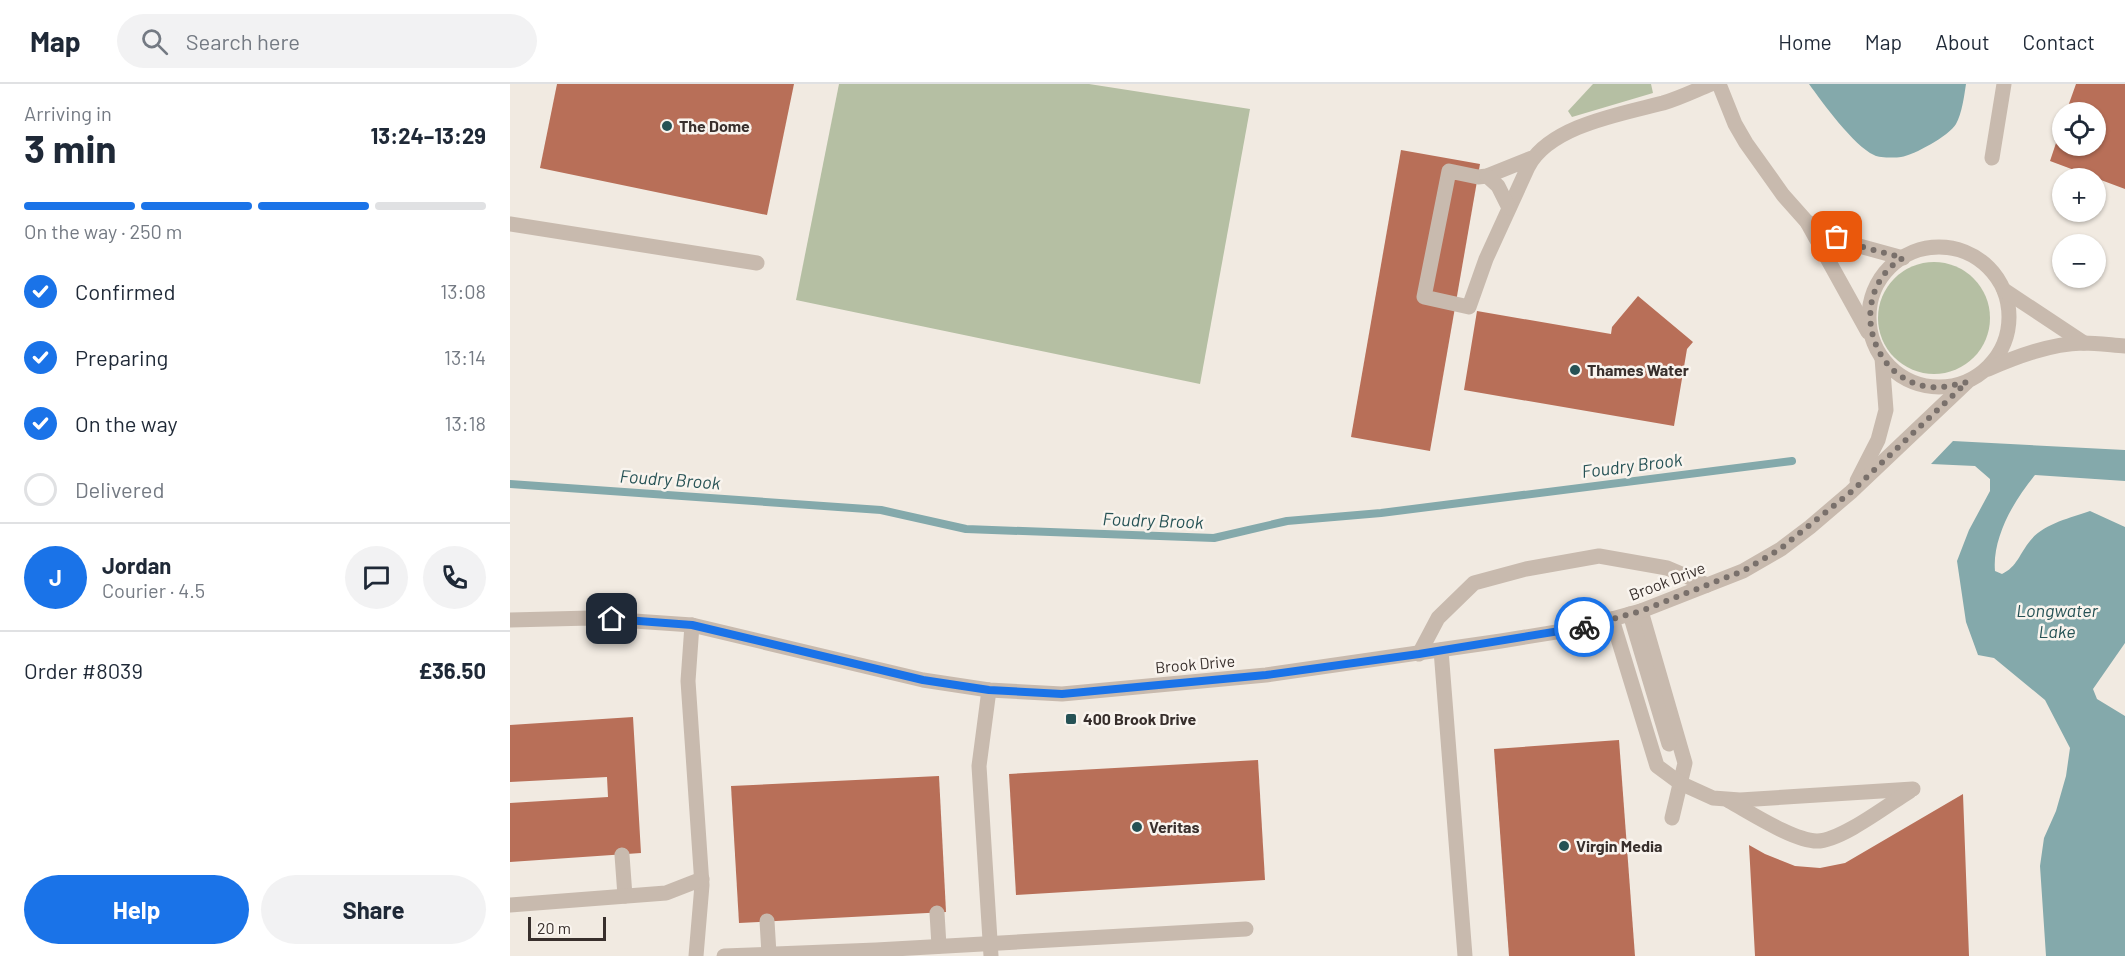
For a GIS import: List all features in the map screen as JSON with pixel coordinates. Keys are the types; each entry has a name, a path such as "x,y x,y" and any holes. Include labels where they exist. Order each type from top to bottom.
{"street":[{"path":"1534,156 1486,259 1469,307 1424,297 1449,171 1478,177 1487,176 1534,156 1557,137 1711,84"},
{"path":"1719,84 1746,143 1783,195 1807,222 1882,358 1898,374 1921,384 1946,387 1967,382 1986,370 2019,357 2060,346 2084,343 2125,346"},
{"path":"1992,158 2004,84"},
{"path":"1487,176 1498,186 1509,208"},
{"path":"1807,222 1852,244 1903,258"},
{"path":"510,224 757,263"},
{"path":"1872,339 1869,317 1872,295 1880,278 1893,263 1912,252 1934,247 1956,248 1976,257 1993,271 2004,290 2010,310 2008,333 2000,353 1986,370"},
{"path":"2004,290 2084,343"},
{"name":"Brook Drive","path":"1851,492 1878,440 1886,410 1882,358"},
{"name":"Brook Drive","path":"510,620 591,618 692,625 923,680 989,690 1062,694 1266,675 1419,654 1587,627 1635,613 1743,571 1780,549 1851,492 1967,382"},
{"path":"1419,654 1438,618 1474,583 1526,569 1599,556 1667,568 1707,585"},
{"path":"1635,613 1680,783 1672,818"},
{"path":"1612,620 1657,766 1680,783 1713,798 1740,800 1912,789 1839,836 1817,841 1804,839 1785,831 1726,799"},
{"path":"692,625 688,681 702,879 696,956"},
{"path":"1441,650 1465,956"},
{"path":"989,690 979,766 991,949"},
{"path":"622,855 625,896"},
{"path":"510,905 666,893 702,879"},
{"path":"937,912 939,946"},
{"path":"767,921 769,954"},
{"path":"724,956 939,946 991,949 1246,929"}],"green space":[{"path":"839,84 1089,84 1250,109 1200,384 796,300"},
{"path":"1593,84 1651,84 1653,93 1572,117 1568,111"},
{"path":"1934,262 1956,266 1974,278 1986,296 1990,318 1986,340 1974,358 1956,370 1934,374 1912,370 1894,358 1882,340 1878,318 1882,296 1894,278 1912,266"}],"water":[{"path":"1809,84 1966,84 1960,115 1952,129 1922,149 1907,156 1891,158 1874,155 1857,143"},
{"name":"Longwater Lake","path":"1953,441 2125,450 2125,481 2035,475 2019,496 2006,520 1997,546 1995,571 2002,574 2011,568 2035,535 2057,522 2090,511 2125,527 2125,643 2093,689 2097,699 2125,716 2125,956 2046,956 2040,866 2044,838 2056,811 2066,776 2070,748 2045,700 1994,658 1978,655 1966,622 1957,561 1969,530 1990,491 1990,479 1975,466 1931,464"}],"building":[{"name":"The Dome","path":"557,84 794,84 767,215 540,168"},
{"path":"2076,84 2125,84 2125,189 2106,182 2106,168 2069,168 2050,161 2052,155 2106,156 2106,102 2070,102"},
{"path":"1401,150 1480,164 1430,451 1351,437"},
{"name":"Thames Water","path":"1638,296 1693,342 1687,349 1674,426 1464,390 1477,311 1611,334 1612,327"},
{"path":"633,717 641,853 510,862 510,803 608,797 607,777 510,782 510,725"},
{"name":"Virgin Media","path":"1619,740 1635,956 1509,956 1494,749"},
{"name":"Veritas","path":"1258,760 1265,880 1016,895 1009,774"},
{"path":"939,776 946,912 739,923 731,786"},
{"path":"1963,794 1969,956 1755,956 1749,845 1795,866 1820,868 1845,863"}],"waterway":[{"name":"Foudry Brook","path":"510,484 881,510 966,529 1214,538 1287,521 1381,513 1792,461"}],"way so far":[{"path":"1584,627 1641,611 1743,571 1780,549 1851,492 1967,382 1946,387 1929,387 1912,382 1898,374 1882,358 1872,339 1869,317 1872,295 1880,278 1893,263 1903,258 1852,244 1837,237"}],"place":[{"name":"The Dome","path":"667,126"},
{"name":"Thames Water","path":"1575,370"},
{"name":"400 Brook Drive","path":"1071,719"},
{"name":"Veritas","path":"1137,827"},
{"name":"Virgin Media","path":"1564,846"}],"route":[{"path":"612,619 692,625 923,680 989,690 1062,694 1266,675 1419,654 1584,627"}]}
